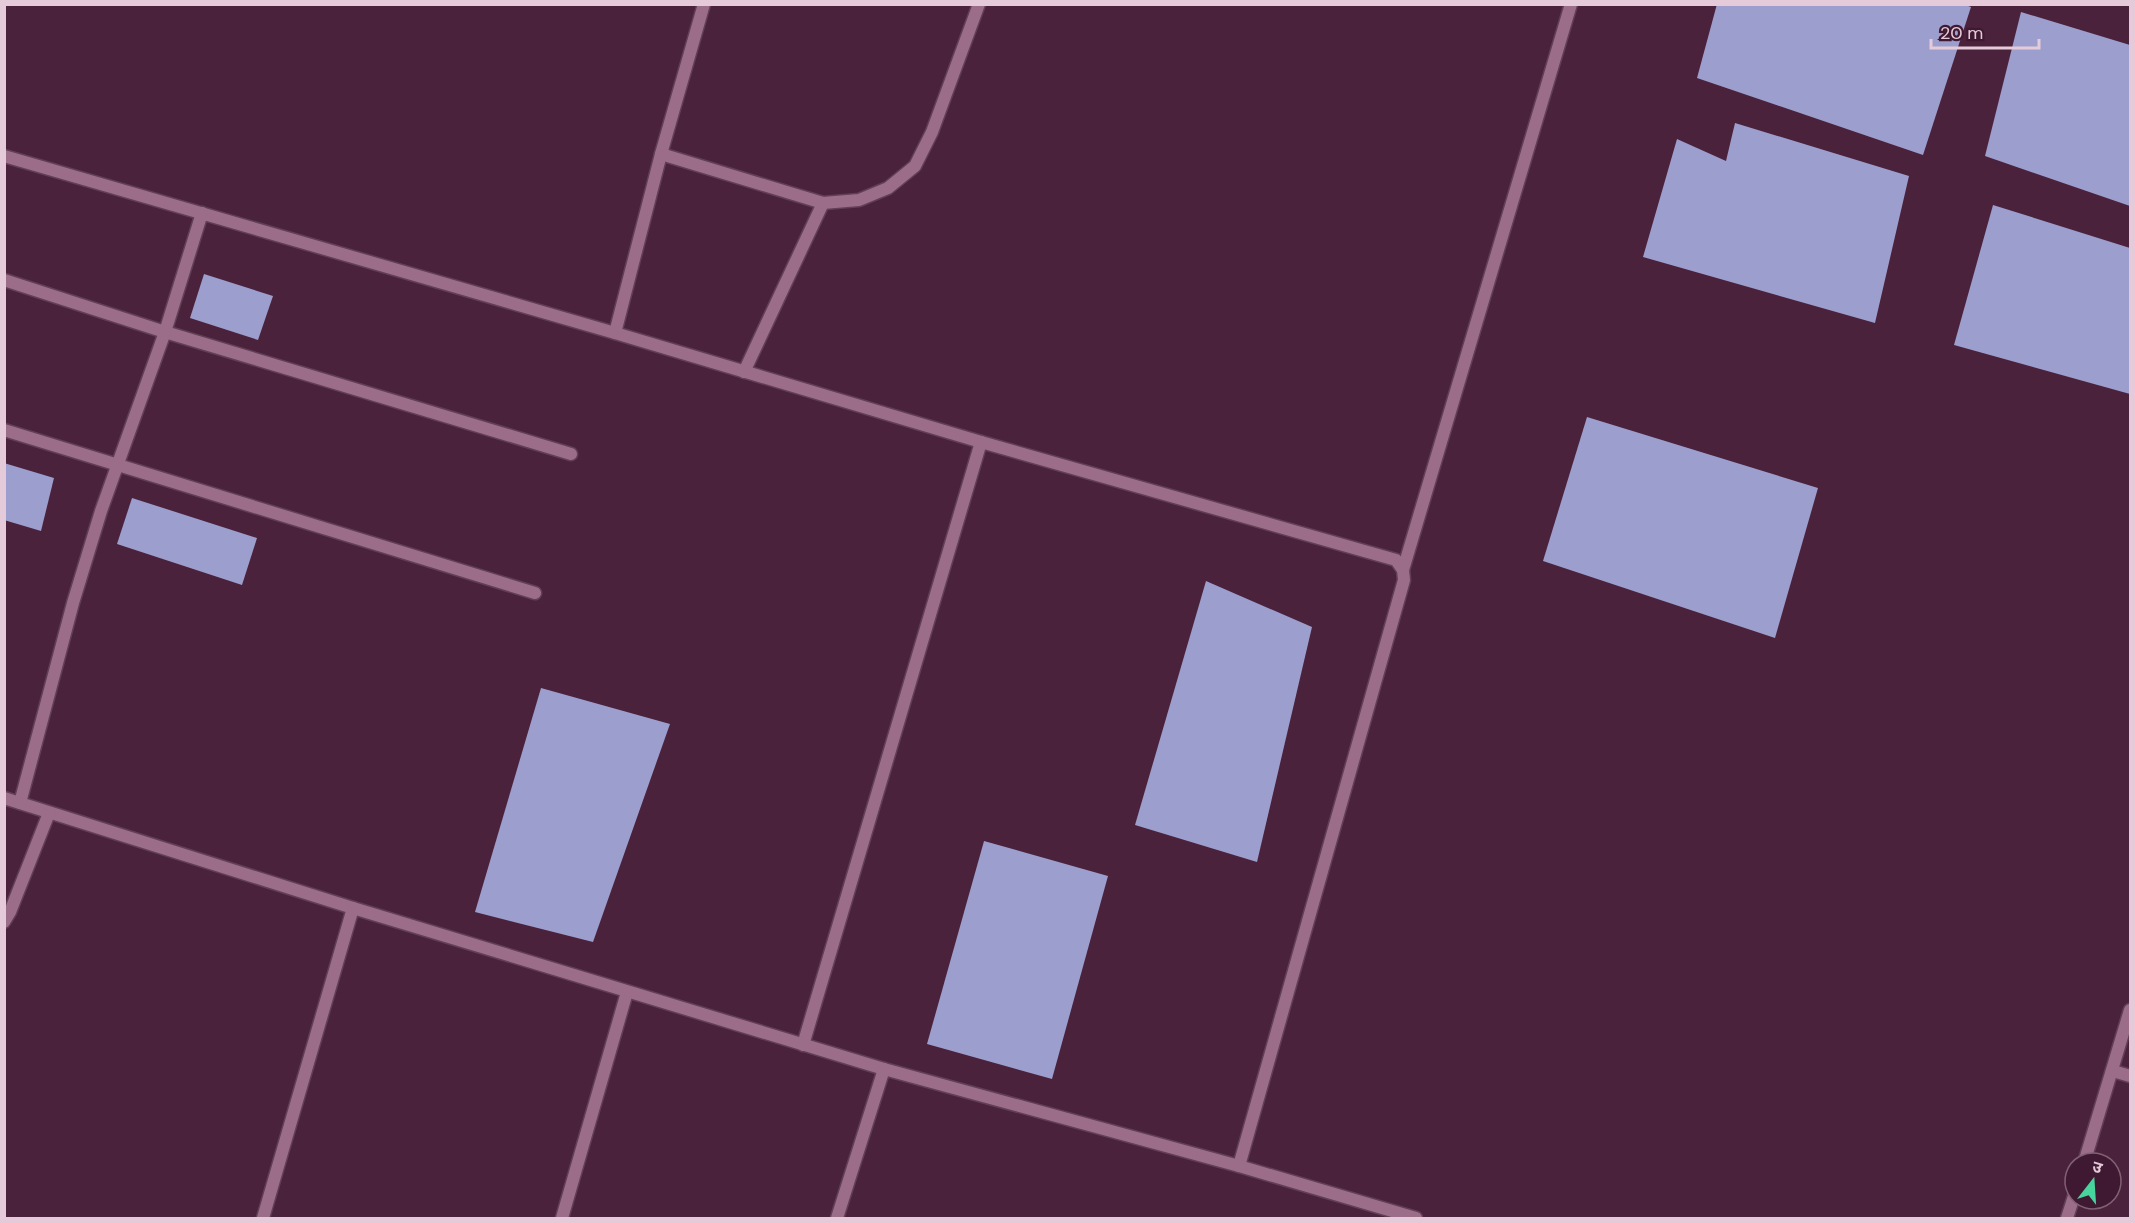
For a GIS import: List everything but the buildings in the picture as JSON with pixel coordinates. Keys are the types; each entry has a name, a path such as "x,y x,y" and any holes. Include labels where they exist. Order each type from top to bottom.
{"street":[{"path":"615,333 661,154 704,4"},
{"path":"661,154 823,203 859,200 888,188 915,166 932,132 979,4"},
{"path":"1403,570 1571,4"},
{"path":"4,156 981,442 1390,557 1400,564 1404,580 1401,592 1239,1166"},
{"path":"744,372 823,203"},
{"path":"20,803 73,603 101,511 165,332 202,213"},
{"path":"4,280 165,332 570,454"},
{"path":"4,430 535,592"},
{"path":"804,1045 981,442"},
{"path":"4,798 353,908 884,1069 1239,1166 1383,1214 1416,1218"},
{"path":"4,922 50,813"},
{"path":"263,1218 353,908"},
{"path":"562,1218 627,992"},
{"path":"2088,1151 2130,1010"},
{"path":"837,1218 884,1069"},
{"path":"2113,1071 2130,1076"}]}
